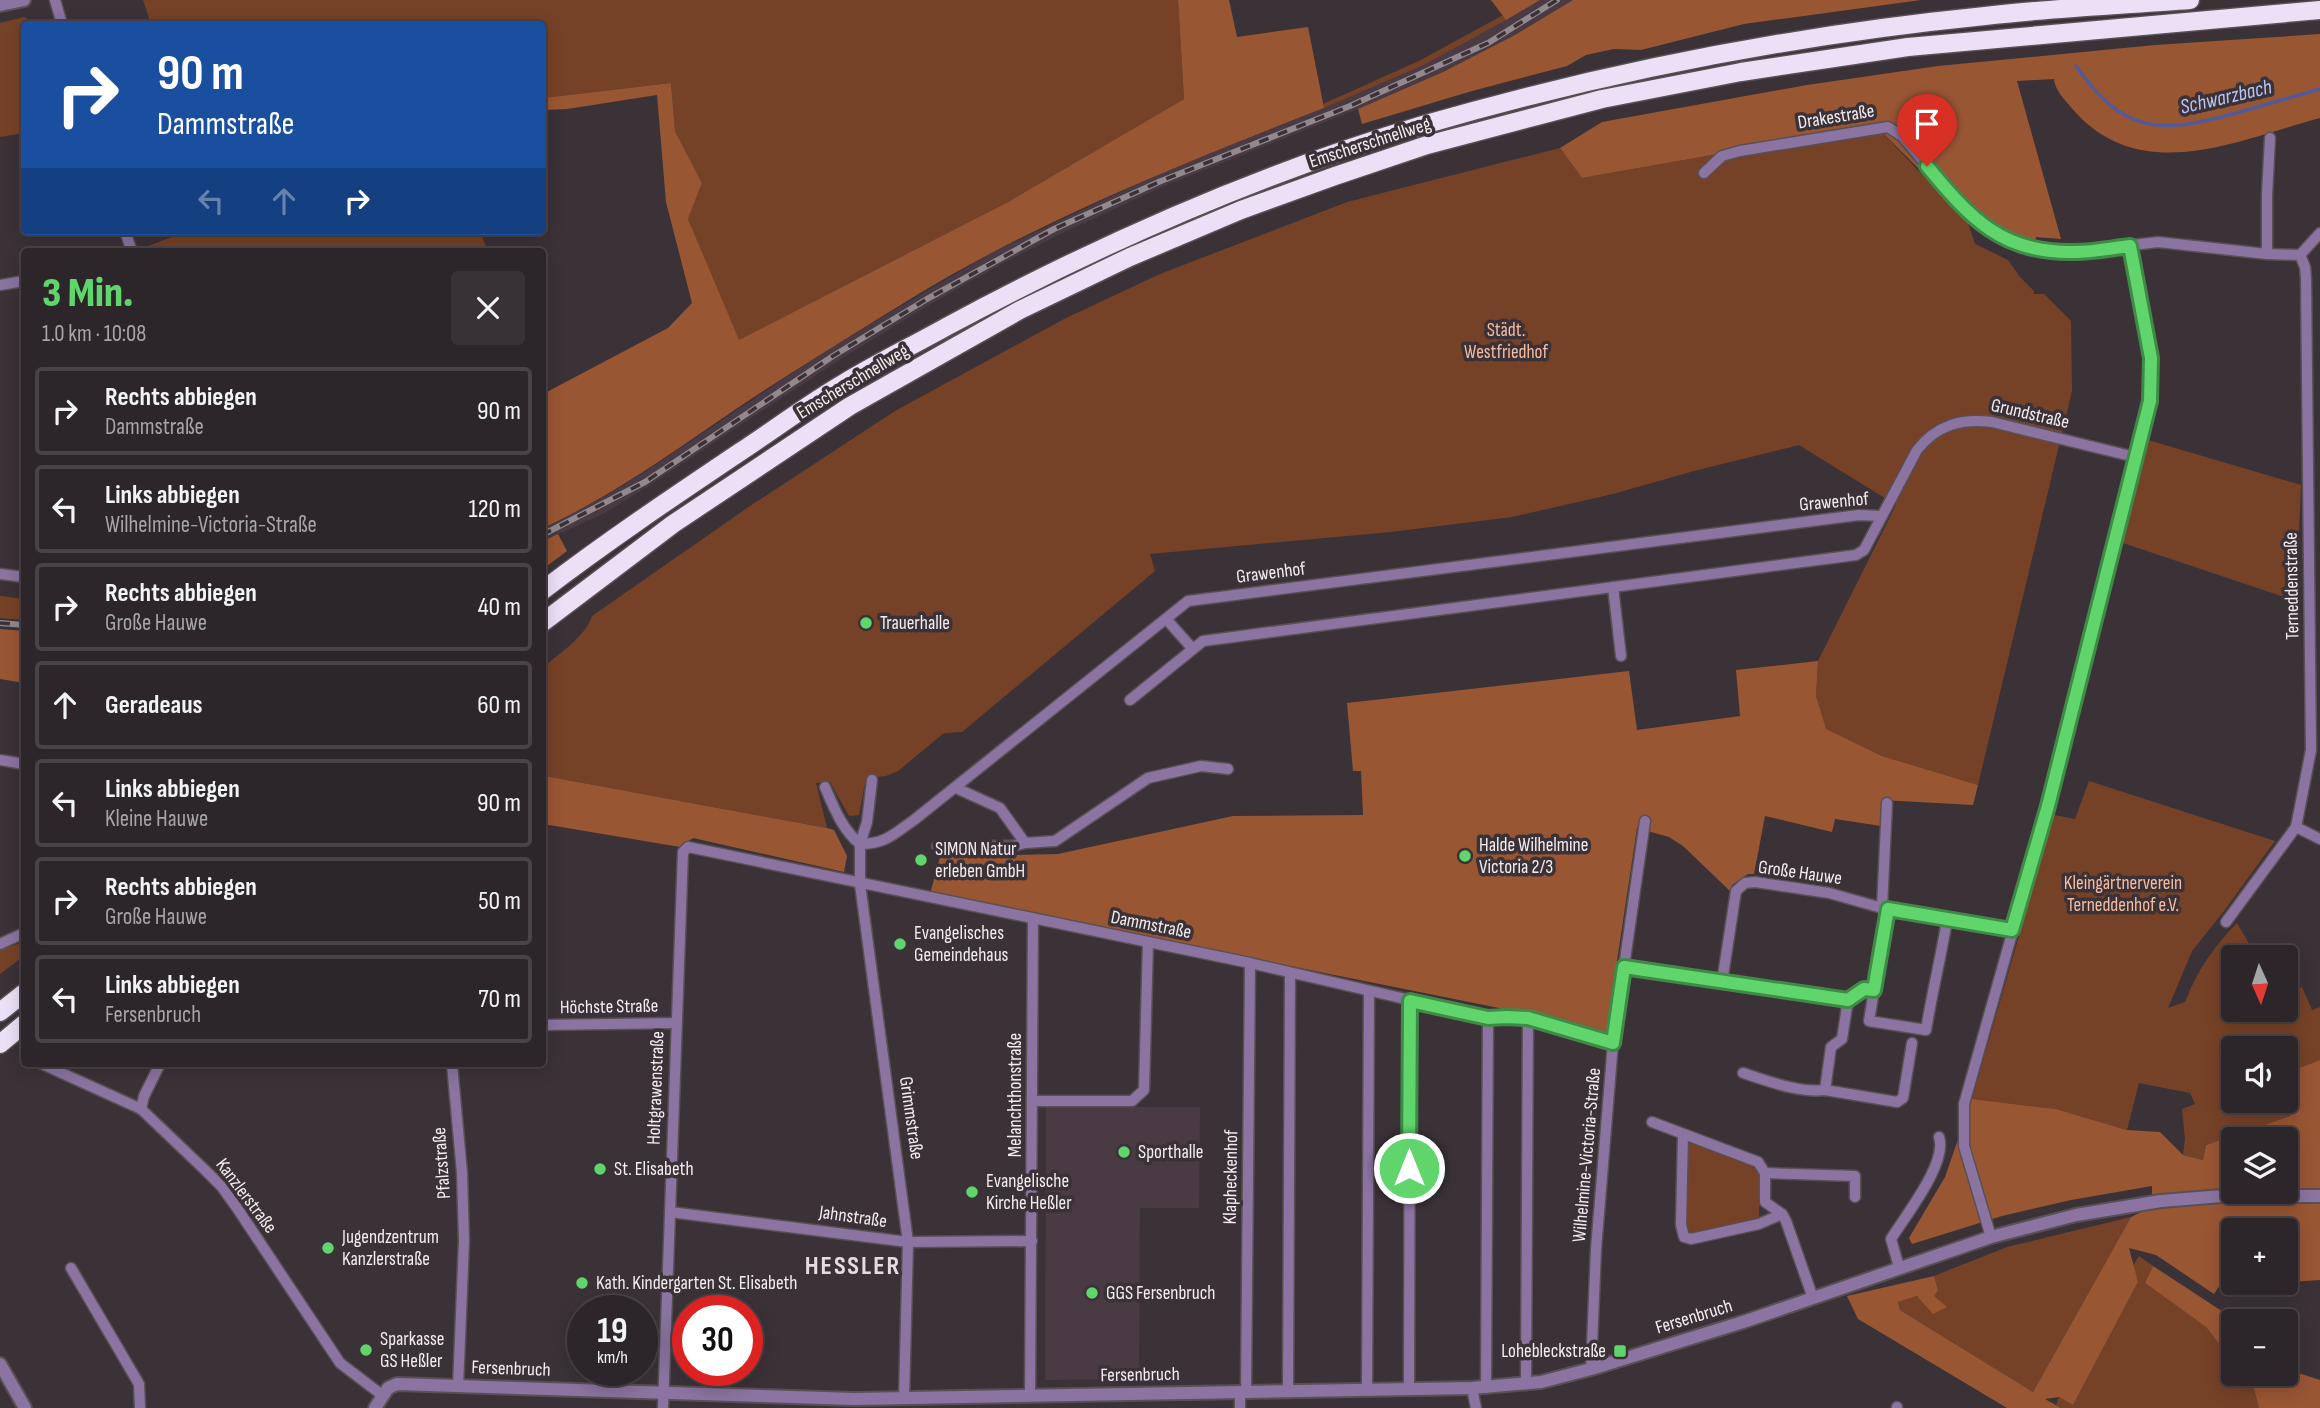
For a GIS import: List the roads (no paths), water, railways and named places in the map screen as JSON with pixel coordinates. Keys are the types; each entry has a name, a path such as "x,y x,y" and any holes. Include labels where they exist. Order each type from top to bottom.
{"highway":[{"path":"1986,15 2025,4 2063,0"},
{"name":"Emscherschnellweg","path":"546,588 667,501 844,383 1013,292 1120,240 1233,192 1420,126 1596,80 1766,47 1877,29 1986,15 2190,0"},
{"name":"Emscherschnellweg","path":"546,620 673,524 849,406 886,385 1020,310 1130,257 1241,210 1335,176 1427,145 1602,99 1741,72 1909,47 2062,31 2320,10"},
{"path":"0,1012 21,995"},
{"path":"0,1044 21,1026"}],"street":[{"path":"0,5 24,0"},
{"path":"55,0 61,21"},
{"name":"Drakestraße","path":"1704,173 1722,156 1740,151 1888,127 1902,136 1966,212 2018,246 2041,251 2067,252 2158,243 2301,255"},
{"path":"2267,254 2270,138"},
{"path":"2301,255 2320,233"},
{"path":"1991,1237 1964,1146 1964,1104 2048,806 2150,401 2151,358 2130,246"},
{"name":"Terneddenstraße","path":"2226,922 2296,827 2311,750 2306,279 2301,255"},
{"path":"0,285 21,282"},
{"name":"Grundstraße","path":"1881,516 1917,450 1939,429 1959,421 1992,422 2134,457"},
{"name":"Grawenhof","path":"860,844 877,844 887,839 956,788 1188,601 1858,515 1881,516 1864,550 1856,555 1203,642 1129,700"},
{"path":"0,574 21,577"},
{"path":"1613,587 1621,656"},
{"path":"1167,620 1192,648"},
{"path":"0,760 21,764"},
{"path":"937,846 1013,846 1055,841 1148,778 1201,766 1228,769"},
{"name":"Grimmstraße","path":"872,780 867,822 860,844 860,884 908,1242 904,1399"},
{"path":"825,787 842,824 860,844"},
{"path":"956,788 1000,808 1025,843"},
{"path":"1887,803 1885,908 1869,1021 1926,1030 1947,919"},
{"name":"Wilhelmine-Victoria-Straße","path":"1591,1369 1613,1043 1645,821"},
{"path":"2296,827 2320,839"},
{"name":"Dammstraße","path":"683,852 690,847 1250,963 1488,1018 1528,1018 1613,1043"},
{"name":"Holtgrawenstraße","path":"663,1408 683,852"},
{"name":"Große Hauwe","path":"1722,982 1736,891 1745,883 1755,881 1829,893 1885,908 2012,930"},
{"name":"Melanchthonstraße","path":"1030,1396 1033,919"},
{"path":"0,944 21,934"},
{"path":"1032,1101 1132,1101 1144,1090 1148,943"},
{"name":"Klapheckenhof","path":"1240,1408 1243,1391 1250,963"},
{"path":"1624,967 1848,1000 1864,989 1874,990"},
{"path":"1288,1391 1290,972"},
{"path":"1367,1390 1369,992"},
{"path":"1825,1090 1831,1047 1842,1039 1848,1000"},
{"path":"1409,1390 1410,1001"},
{"path":"1476,1408 1479,1388 1488,1018"},
{"path":"1526,1384 1528,1018"},
{"name":"Höchste Straße","path":"546,1025 676,1023"},
{"path":"1743,1073 1779,1085 1897,1102 1903,1098 1912,1043"},
{"name":"Kanzlerstraße","path":"49,1067 141,1109 222,1187 340,1363 382,1395"},
{"path":"141,1109 144,1096 158,1067"},
{"name":"Pfalzstraße","path":"452,1067 462,1173 464,1241 458,1387"},
{"path":"1653,1122 1758,1162 1765,1173 1765,1202 1782,1214 1813,1298"},
{"path":"1684,1134 1681,1225 1684,1237 1691,1239 1759,1224 1782,1214"},
{"path":"1899,1267 1891,1239 1936,1166 1941,1144 1938,1137"},
{"path":"1765,1173 1855,1176 1855,1196"},
{"name":"Fersenbruch","path":"382,1395 397,1384 662,1394 904,1399 920,1403 1030,1396 1409,1390 1526,1384 1553,1380 1591,1369 1813,1298 1991,1237 2076,1215 2144,1203 2222,1196 2320,1198"},
{"name":"Jahnstraße","path":"670,1212 908,1242 1032,1241"},
{"path":"71,1268 139,1384 140,1408"},
{"path":"0,1364 25,1408"},
{"path":"375,1408 382,1395"}],"waterway":[{"name":"Schwarzbach","path":"2076,66 2094,89 2128,117 2165,126 2210,120 2320,89"}],"railway":[{"path":"546,533 645,482 833,356 927,299 1054,229 1161,181 1350,106 1488,43 1557,0"},
{"path":"0,623 21,625"}],"place":[{"name":"Trauerhalle","path":"866,623"},
{"name":"Halde Wilhelmine Victoria 2/3","path":"1465,856"},
{"name":"SIMON Natur erleben GmbH","path":"921,860"},
{"name":"Evangelisches Gemeindehaus","path":"900,944"},
{"name":"Sporthalle","path":"1124,1152"},
{"name":"St. Elisabeth","path":"600,1169"},
{"name":"Evangelische Kirche Heßler","path":"972,1192"},
{"name":"Jugendzentrum Kanzlerstraße","path":"328,1248"},
{"name":"Kath. Kindergarten St. Elisabeth","path":"582,1283"},
{"name":"GGS Fersenbruch","path":"1092,1293"},
{"name":"Sparkasse GS Heßler","path":"366,1350"},
{"name":"Lohebleckstraße","path":"1620,1351"}],"district":[{"name":"HESSLER","path":"853,1266"}],"park label":[{"name":"Städt. Westfriedhof","path":"1506,341"},
{"name":"Kleingärtnerverein Terneddenhof e.V.","path":"2123,894"}]}
